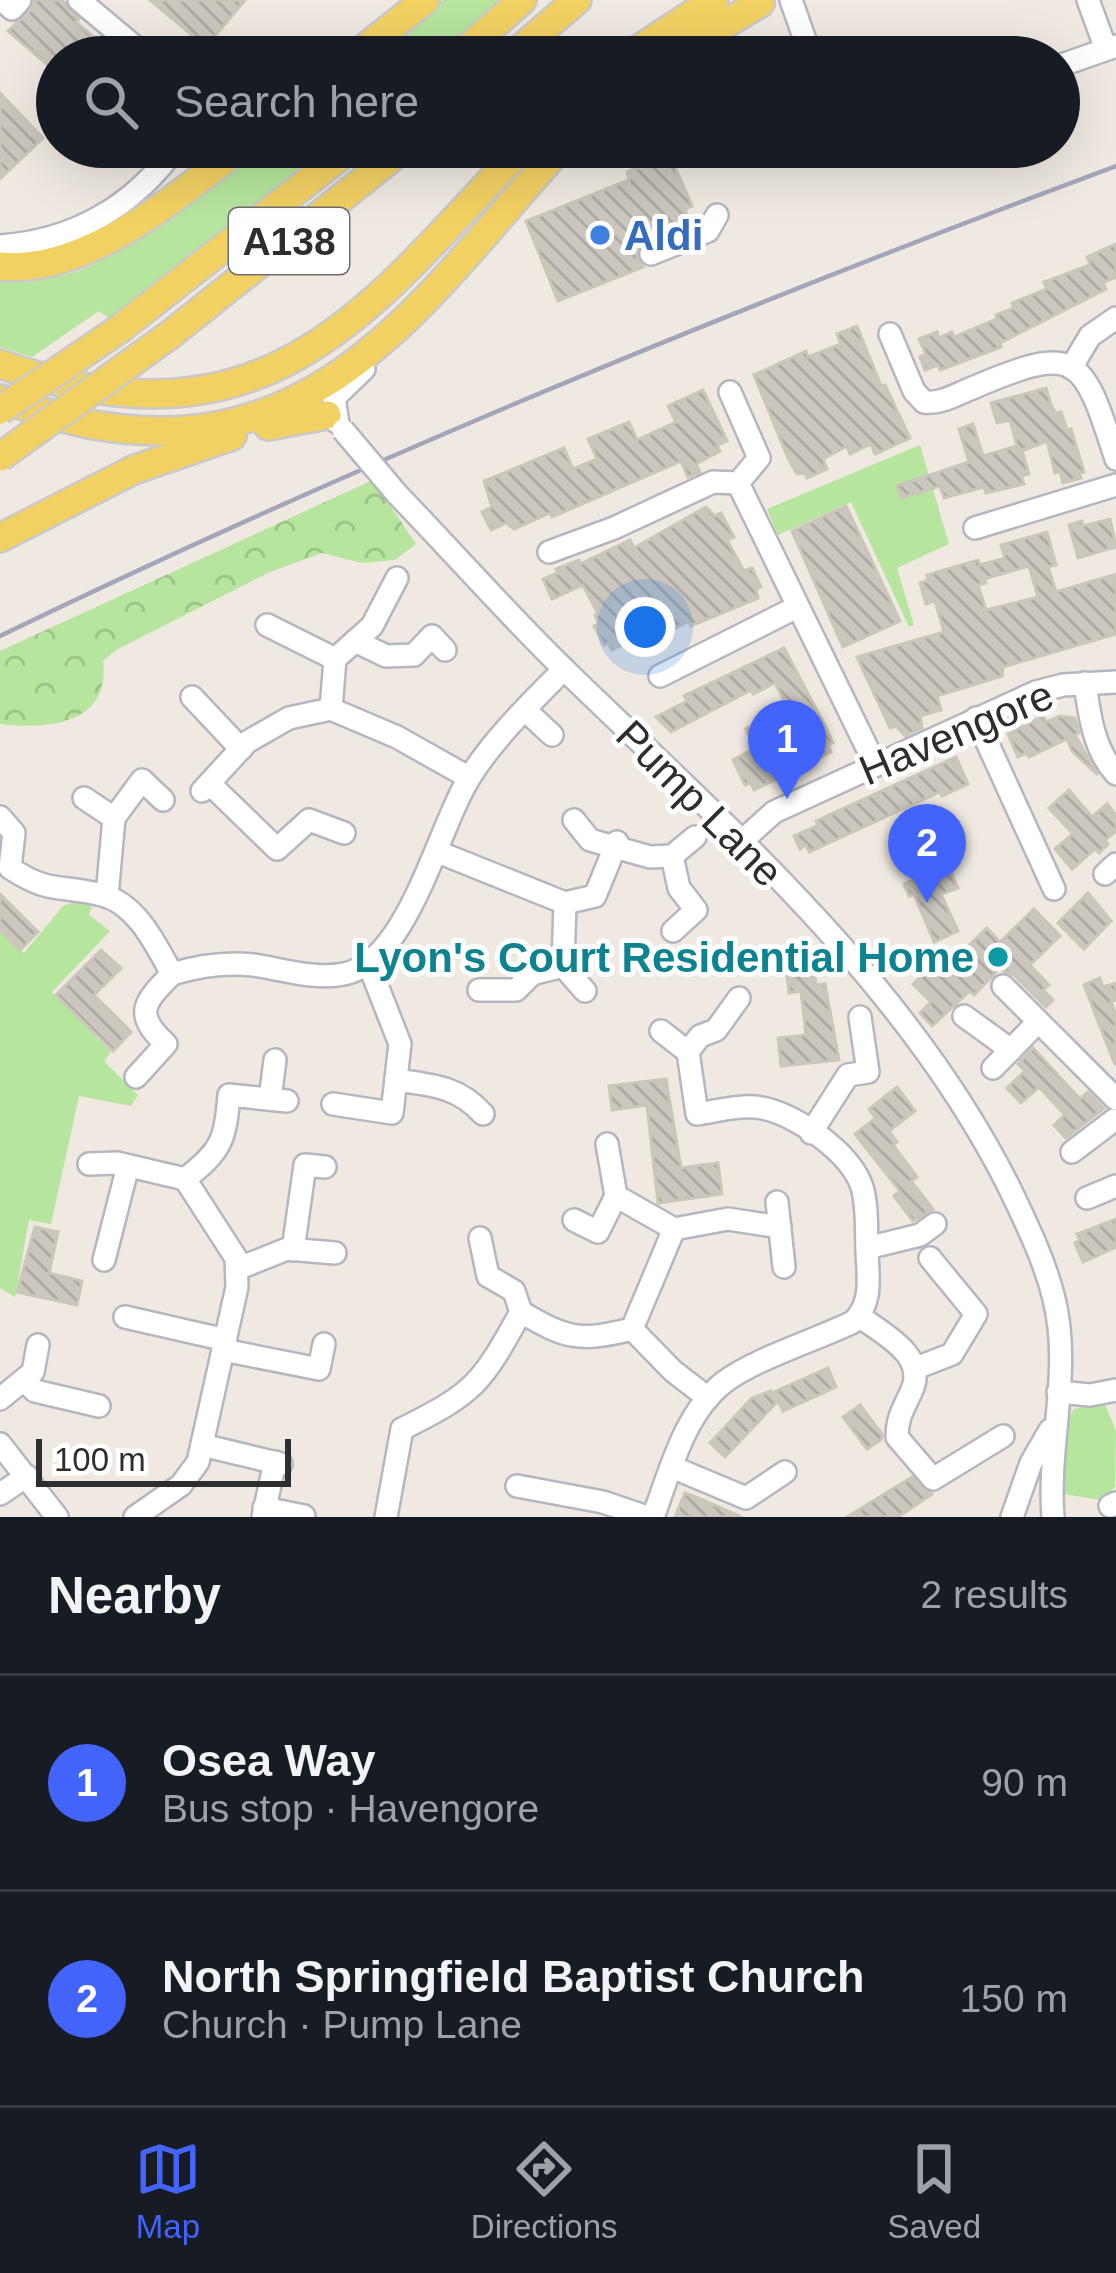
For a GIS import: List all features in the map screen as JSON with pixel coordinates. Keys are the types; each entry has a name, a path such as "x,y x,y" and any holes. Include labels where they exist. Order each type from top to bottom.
{"main road":[{"path":"380,36 425,0"},
{"path":"482,36 522,0"},
{"path":"535,36 577,0"},
{"path":"660,36 714,0"},
{"path":"709,36 772,1"},
{"name":"A138","path":"0,266 28,269 98,248 211,168"},
{"name":"A138","path":"0,410 121,328 325,168"},
{"name":"A138","path":"0,458 171,334 379,168"},
{"path":"0,364 56,384 136,394 210,390 251,379 296,360 368,307 502,168"},
{"path":"0,399 89,424 148,430 200,427 283,405 342,374 418,312 543,168"},
{"path":"0,538 244,417"},
{"path":"177,452 277,423 336,423"}],"street":[{"path":"2,0 13,8 20,0"},
{"path":"79,0 122,36"},
{"path":"1080,58 1111,47 1088,0"},
{"path":"772,1 796,36"},
{"path":"0,246 56,236 124,204 160,168"},
{"path":"196,179 203,168"},
{"path":"651,254 708,231 717,215"},
{"path":"336,423 334,398 390,346 418,312"},
{"path":"1072,368 1090,336 1116,317"},
{"path":"890,334 914,391 924,402 942,401 1024,365 1040,362 1072,368 1094,390 1116,459"},
{"path":"730,392 759,458 738,483"},
{"path":"283,405 308,407 336,423"},
{"name":"Pump Lane","path":"336,423 564,669 743,840 890,1004 955,1093 1027,1225 1055,1301 1060,1346 1053,1517"},
{"path":"548,553 713,482 738,483"},
{"path":"738,483 875,764"},
{"path":"975,528 1116,485"},
{"path":"331,709 335,659 363,634 398,578"},
{"path":"660,676 797,608"},
{"path":"267,625 335,659"},
{"path":"363,634 386,656 414,655 432,636 445,650"},
{"path":"136,1077 166,1044 151,1030 144,1014 148,998 172,974 205,964 248,964 317,975 344,974 369,964 406,914 468,777 564,669"},
{"name":"Havengore","path":"743,840 774,812 1036,692 1116,682"},
{"path":"1085,683 1105,762 1116,774"},
{"path":"192,697 241,749"},
{"path":"344,832 309,820 277,849 206,787 241,749 289,718 331,709 398,737 468,777"},
{"path":"524,710 552,735"},
{"path":"976,718 1054,889"},
{"path":"107,896 114,818 142,780 164,800"},
{"path":"84,798 114,818"},
{"path":"0,817 14,832 10,868 40,887 107,896 145,926 172,974"},
{"path":"574,820 590,840 671,856"},
{"path":"671,856 695,836"},
{"path":"438,852 565,903 595,896 616,846"},
{"path":"671,856 679,888 696,910 673,931"},
{"path":"565,903 563,966 585,991"},
{"path":"333,1104 392,1113 400,1044 369,964"},
{"path":"479,990 516,990 532,974 563,966"},
{"path":"1003,986 1116,1102 1116,1147"},
{"path":"688,1052 700,1036 716,1030 739,998"},
{"path":"964,1016 1011,1050"},
{"path":"811,1133 848,1075 868,1072 860,1017"},
{"path":"993,1068 1038,1022"},
{"path":"517,1486 603,1502 650,1517 708,1398 726,1380 859,1316 868,1295 865,1201 849,1163 774,1112 758,1107 697,1114 688,1052 661,1031"},
{"path":"185,1179 211,1159 225,1139 229,1095 279,1100 275,1060"},
{"path":"395,1080 442,1086 466,1095 483,1114"},
{"path":"1072,1152 1114,1120"},
{"path":"574,1220 598,1232 616,1196 607,1144"},
{"path":"89,1164 128,1166 185,1179 236,1258 237,1287 197,1462 181,1484 135,1517"},
{"path":"293,1250 305,1165 325,1167"},
{"path":"104,1260 128,1166"},
{"path":"1087,1198 1116,1186"},
{"path":"616,1196 674,1229 728,1219 779,1227"},
{"path":"777,1202 784,1267"},
{"path":"867,1248 920,1235 935,1224"},
{"path":"632,1329 674,1229"},
{"path":"480,1238 488,1276 514,1291 521,1312 561,1336 597,1338 632,1329"},
{"path":"237,1269 293,1250 335,1253"},
{"path":"916,1368 952,1354 976,1314 930,1258"},
{"path":"386,1517 402,1429 454,1403 485,1376 521,1312"},
{"path":"859,1316 902,1348 916,1368 914,1385 897,1417 897,1437 933,1479 1003,1436"},
{"path":"125,1317 320,1369 324,1344"},
{"path":"632,1329 708,1398"},
{"path":"0,1400 32,1372 38,1345"},
{"path":"24,1380 34,1391 99,1406"},
{"path":"1058,1392 1090,1395 1116,1390"},
{"name":"Pump Lane","path":"1012,1517 1031,1463 1054,1424"},
{"path":"0,1444 57,1517"},
{"path":"202,1445 278,1463 264,1512 304,1516"},
{"path":"672,1467 746,1498 785,1472"},
{"path":"0,1494 27,1476"}],"green space":[{"path":"443,0 505,0 464,36 397,36"},
{"path":"228,168 305,168 112,321 99,311 32,357 0,347 0,280 75,272 119,250"},
{"path":"920,445 949,544 897,568 914,625 909,627 851,502 778,535 767,509"},
{"path":"373,480 416,544 395,560 362,563 322,553 270,572 116,650 103,661 97,698 73,718 38,726 0,724 0,651"},
{"path":"74,902 92,906 89,915 110,931 52,992 111,1052 104,1061 138,1095 131,1106 79,1096 51,1224 29,1220 15,1297 0,1288 0,931 24,953 63,906"},
{"path":"1104,1402 1116,1431 1115,1487 1101,1500 1063,1494 1061,1450 1069,1418 1074,1409"}],"building":[{"path":"35,0 62,0 92,36 36,36 36,55 8,31"},
{"path":"150,0 245,0 215,36 193,36"},
{"path":"0,93 36,131 36,145 0,179"},
{"name":"Aldi","path":"676,168 692,206 685,209 690,222 640,244 637,258 643,267 558,301 526,221 629,180 627,172"},
{"path":"1116,244 1116,277 1103,283 1106,289 1000,343 1001,347 940,370 938,365 925,370 920,357 926,354 919,339 937,332 939,338 952,332 954,337 997,319 996,315 1014,308 1012,303 1047,289 1044,282 1090,265 1087,257"},
{"path":"857,326 881,386 885,385 910,438 875,454 871,444 850,454 847,446 823,459 827,469 807,478 805,473 797,474 788,458 754,375 806,351 808,357 841,344 837,334"},
{"path":"1046,388 1051,405 1056,413 1061,412 1067,430 1071,429 1084,472 1079,473 1081,478 1063,483 1060,471 1055,473 1047,441 1022,451 1029,474 1021,476 1024,484 986,493 984,487 944,498 940,486 901,498 897,486 969,462 959,429 973,424 983,456 1017,446 1010,420 997,423 991,403"},
{"path":"703,390 727,441 717,445 720,451 696,464 700,472 688,477 681,461 552,517 550,513 514,529 506,523 491,530 482,512 492,507 484,481 564,448 573,469 597,459 588,439 629,422 637,440 676,422 668,406"},
{"path":"846,506 900,621 843,647 792,531"},
{"path":"706,507 715,516 721,513 734,537 727,540 744,571 752,568 761,587 756,589 758,598 691,626 689,621 674,629 669,621 612,650 594,626 599,624 598,614 583,585 552,599 543,579 558,573 556,569 579,560 580,564 630,540 634,548"},
{"path":"1110,519 1116,547 1078,558 1069,525"},
{"path":"1047,532 1056,565 1048,567 1056,592 1116,574 1116,634 1003,667 1002,676 937,696 941,710 920,716 922,728 905,736 896,726 890,728 857,657 944,632 935,601 926,604 920,583 928,580 927,575 978,560 980,565 1005,558 1001,545","holes":["1029,566 1038,597 986,610 978,585"]},
{"path":"784,648 833,743 828,745 831,752 754,790 751,783 745,785 733,760 755,748 746,729 788,708 775,683 753,694 751,690 671,732 656,717 687,701 684,696"},
{"path":"1043,716 1046,722 1060,716 1075,718 1079,733 1075,735 1098,775 1072,751 1067,739 1029,757 1027,753 1018,757 1008,734"},
{"path":"956,757 968,784 942,796 940,792 809,852 806,845 800,849 794,836 818,825 816,821"},
{"path":"1069,790 1092,817 1107,804 1116,815 1116,831 1105,840 1108,844 1072,869 1055,849 1073,834 1049,808"},
{"path":"948,865 958,888 941,894 958,931 934,942 914,894 909,896 904,884"},
{"path":"1088,893 1111,921 1084,949 1058,923"},
{"path":"0,894 38,932 20,950 0,930"},
{"name":"Lyon's Court Residential Home","path":"1034,909 1060,936 1030,965 1049,985 1043,990 1053,1000 1046,1007 1014,975 999,969 974,995 970,991 932,1026 920,1013 931,1002 913,984 929,969 937,977 987,928 1000,942"},
{"path":"101,950 121,968 94,995 131,1032 113,1051 56,995"},
{"path":"812,957 816,985 825,984 839,1060 781,1066 778,1038 806,1035 801,991 789,993 785,960"},
{"path":"1100,978 1103,987 1116,983 1116,1000 1111,1002 1116,1015 1115,1065 1084,985"},
{"path":"1033,1048 1080,1099 1088,1092 1104,1108 1066,1138 1054,1125 1065,1115 1039,1087 1021,1103 1007,1088 1025,1071 1018,1064"},
{"path":"666,1079 681,1168 718,1163 722,1194 658,1203 647,1105 612,1110 609,1086"},
{"path":"897,1087 915,1111 889,1131 897,1142 893,1145 917,1177 911,1181 933,1209 913,1221 894,1196 900,1191 855,1134 876,1118 869,1109"},
{"path":"1116,1219 1116,1247 1083,1262 1075,1243 1080,1240 1077,1234"},
{"path":"35,1227 58,1232 49,1273 82,1281 77,1305 17,1292"},
{"path":"828,1368 836,1387 783,1411 774,1392"},
{"path":"771,1391 776,1403 725,1457 710,1443 752,1398"},
{"path":"860,1405 882,1434 867,1449 843,1417"},
{"path":"912,1477 932,1494 898,1517 847,1517"},
{"path":"685,1493 703,1500 742,1517 675,1517"}],"railway":[{"path":"0,636 275,508 553,388 1116,166"}],"place":[{"name":"Aldi","path":"600,235"},
{"name":"Osea Way","path":"787,799"},
{"name":"North Springfield Baptist Church","path":"927,903"},
{"name":"Lyon's Court Residential Home","path":"998,957"}]}
